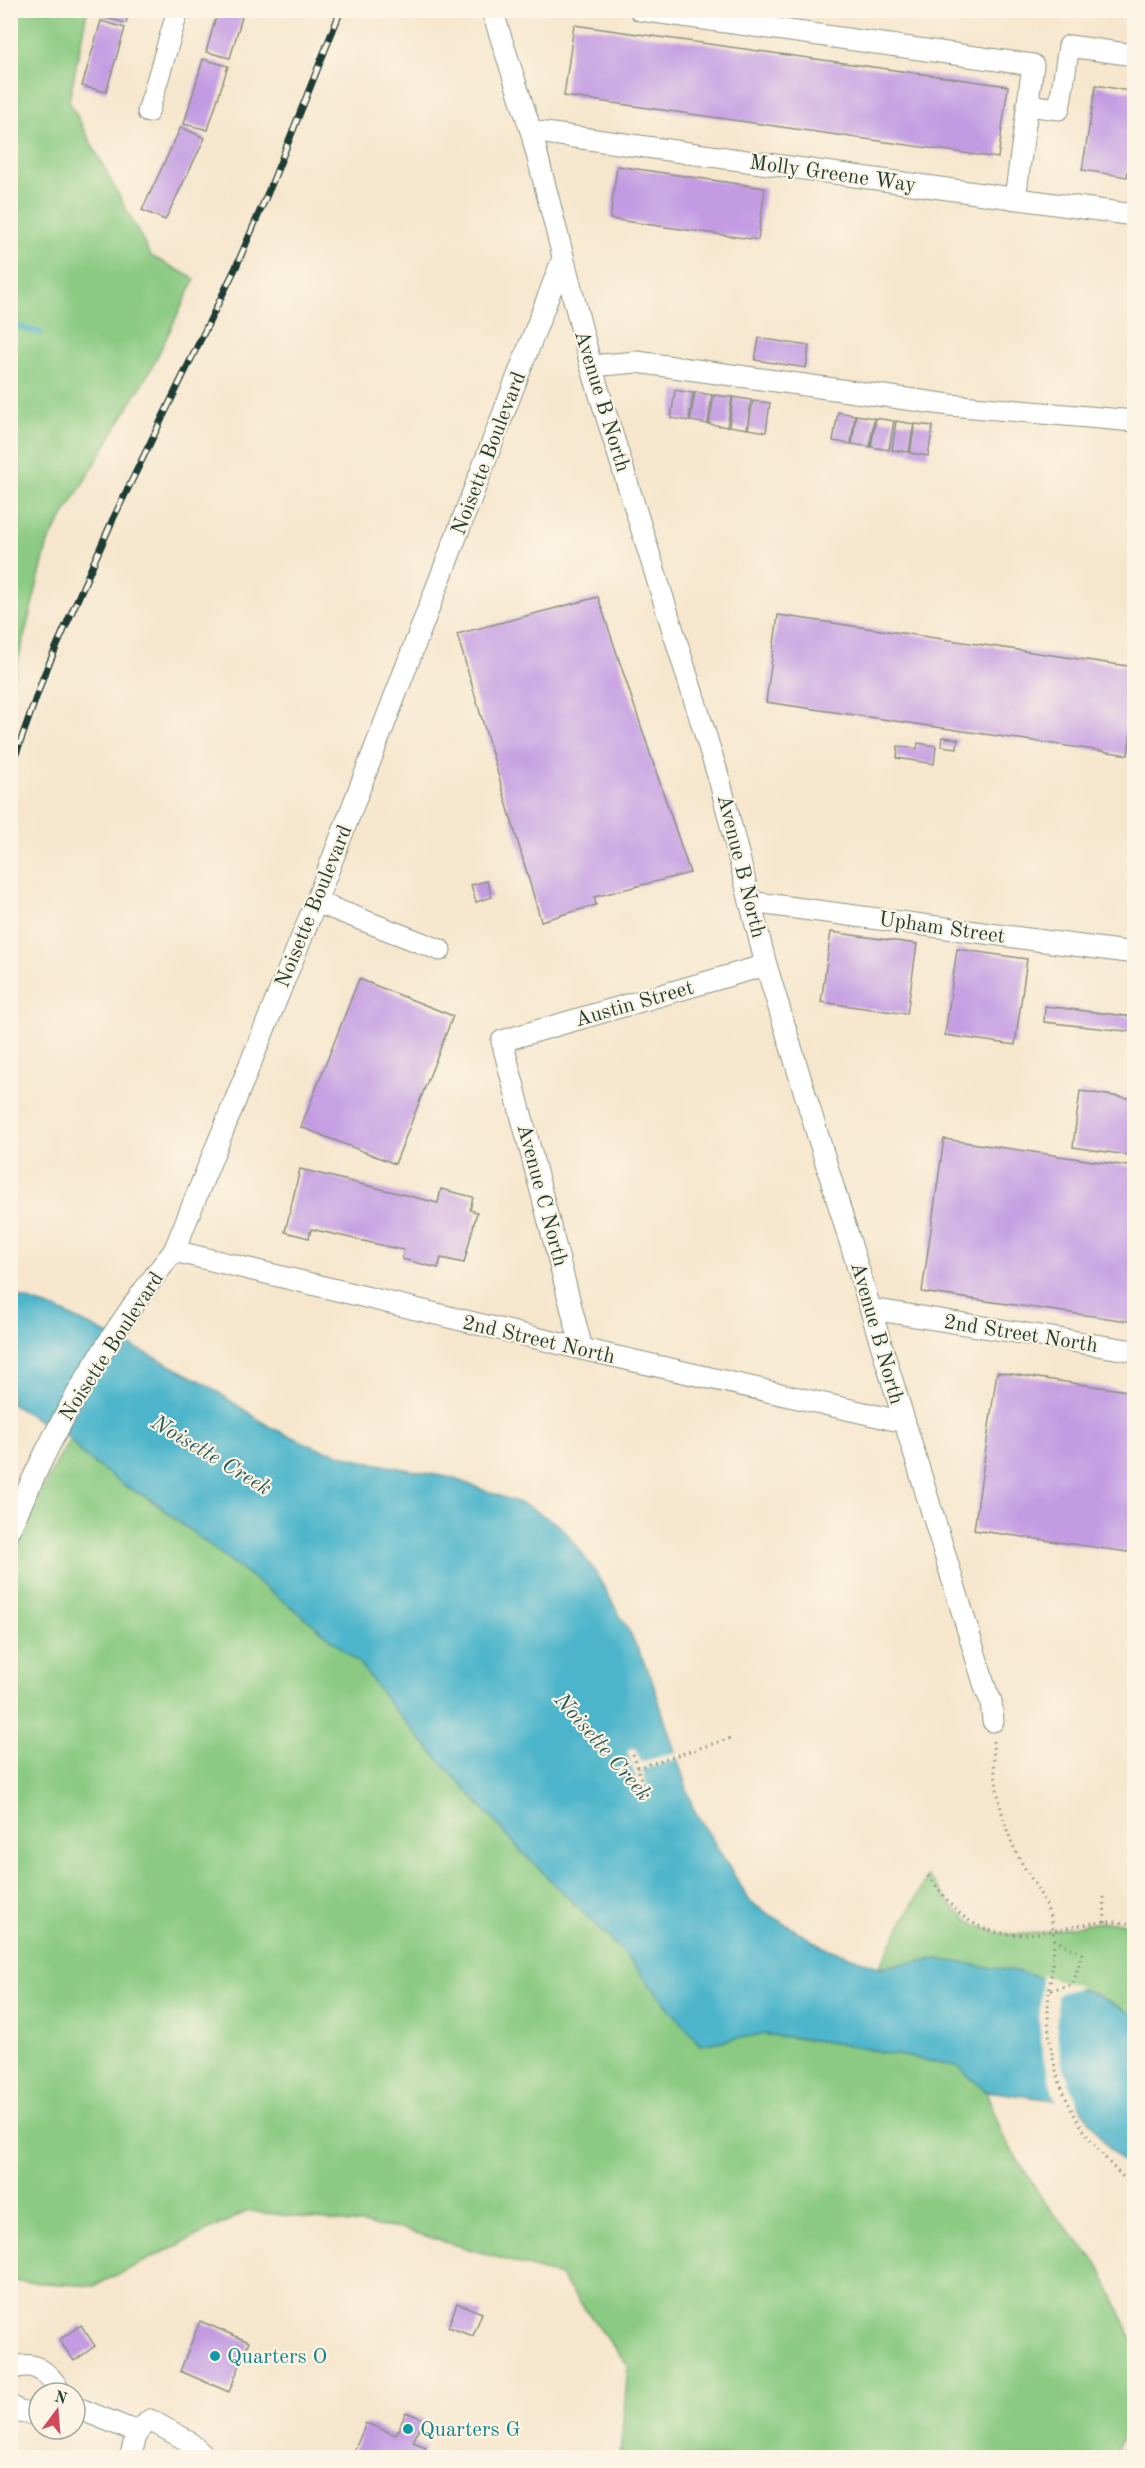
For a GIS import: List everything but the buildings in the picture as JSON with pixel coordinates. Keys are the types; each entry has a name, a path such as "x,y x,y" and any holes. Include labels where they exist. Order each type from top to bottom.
{"street":[{"path":"148,112 178,10"},
{"name":"Avenue B North","path":"492,10 531,131 591,366 720,782 766,965 986,1690 992,1701 993,1721"},
{"path":"640,10 754,18 1033,65 1015,199"},
{"path":"1027,105 1059,109 1069,46 1134,55"},
{"name":"Molly Greene Way","path":"531,131 1134,215"},
{"name":"Noisette Boulevard","path":"10,1528 54,1436 114,1334 145,1288 174,1251 316,902 563,258"},
{"path":"591,366 637,362 950,405 1134,421"},
{"path":"316,902 440,950"},
{"name":"Upham Street","path":"750,902 1134,953"},
{"name":"Austin Street","path":"502,1041 766,965"},
{"name":"Avenue C North","path":"502,1041 582,1350"},
{"name":"2nd Street North","path":"174,1251 582,1350 904,1422"},
{"name":"2nd Street North","path":"871,1309 1134,1351"},
{"path":"10,2370 26,2364 38,2367 52,2381"},
{"path":"10,2405 20,2412 27,2413"},
{"path":"87,2412 137,2432"},
{"path":"130,2457 137,2432 150,2420 188,2441 206,2457"}],"path":[{"path":"993,1721 997,1788 1004,1823 1050,1915 1055,1951 1048,2014 1053,2058 1064,2095 1082,2129 1104,2159 1134,2188"},
{"path":"637,1768 731,1738"},
{"path":"633,1754 646,1795"},
{"path":"928,1876 955,1909 986,1929 1006,1935 1035,1934 1105,1922 1134,1924"},
{"path":"1104,1897 1105,1922"},
{"path":"1051,1990 1073,1984 1082,1954 1054,1939"},
{"path":"1124,2457 1134,2430"}],"green space":[{"path":"11,10 87,11 69,101 151,256 195,279 151,369 48,542 11,688"},
{"path":"70,1438 93,1462 162,1508 302,1615 360,1663 392,1707 524,1854 622,1951 700,2045 762,2034 829,2042 957,2066 986,2091 1004,2138 1045,2203 1099,2266 1134,2343 1134,2405 1115,2457 620,2457 628,2366 560,2276 402,2229 248,2211 94,2286 11,2281 10,1566 40,1493"},
{"path":"928,1876 954,1908 971,1922 989,1930 1007,1934 1025,1934 1102,1922 1134,1924 1134,2015 1090,1992 879,1967"}],"water":[{"name":"Noisette Creek","path":"10,1294 58,1310 154,1357 201,1381 270,1427 314,1447 363,1461 452,1478 527,1506 562,1527 594,1570 630,1633 651,1677 693,1808 751,1903 821,1946 879,1967 936,1959 1021,1972 1090,1992 1134,2015 1134,2175 1100,2137 1078,2103 986,2091 957,2066 829,2042 763,2034 700,2045 622,1951 524,1854 392,1707 359,1663 302,1615 175,1519 156,1502 125,1486 83,1455 69,1438 11,1404"}],"pier":[{"path":"636,1748 641,1762 679,1751 681,1758 642,1770 651,1798 643,1800 627,1751"},
{"path":"1042,1975 1079,1986 1079,1988 1060,1993 1057,1997 1057,2032 1062,2064 1080,2108 1098,2136 1134,2178 1097,2139 1076,2106 1058,2104 1053,2093 1044,2061 1039,2023"}],"waterway":[{"path":"10,328 15,326 41,333"}],"railway":[{"path":"10,771 44,675 113,519 236,267 341,10"}],"place":[{"name":"Quarters O","path":"215,2356"},
{"name":"Quarters G","path":"408,2429"}]}
